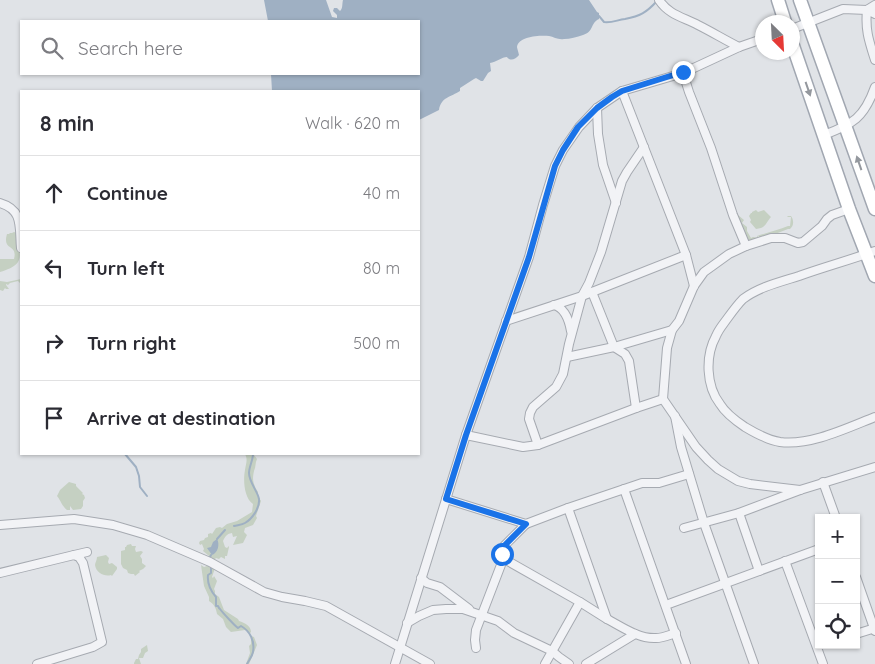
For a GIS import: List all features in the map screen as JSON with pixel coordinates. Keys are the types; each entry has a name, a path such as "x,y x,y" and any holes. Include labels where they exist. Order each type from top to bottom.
{"main road":[{"path":"778,0 783,15"},
{"path":"800,0 875,208"},
{"path":"798,60 849,208 871,252 875,276"}],"street":[{"path":"659,0 669,12 739,47"},
{"path":"867,10 875,5"},
{"path":"800,26 843,9 867,10 875,14"},
{"path":"867,10 866,30 875,60"},
{"path":"395,664 466,435 529,257 555,166 563,150 578,127 597,108 622,91 683,72 755,41"},
{"path":"683,72 733,215 746,246"},
{"path":"824,134 846,126 862,114 870,101 875,87"},
{"path":"622,91 686,255 694,286"},
{"path":"597,108 598,134 603,166 616,203"},
{"path":"538,445 528,419 530,413 533,407 556,387 563,374 582,296 601,252 622,181 644,147"},
{"path":"0,203 9,206 18,216 20,223"},
{"path":"800,490 750,484 731,477 718,469 696,447 663,399 667,348 672,330 679,322 694,286 704,272 729,254 771,238 780,237 798,243 803,242 832,215 849,208"},
{"path":"871,252 777,283 755,292 742,300 715,336 708,365 709,378 720,405 733,419 754,432 778,442 793,443 808,440 875,417"},
{"path":"506,321 582,296 686,255"},
{"path":"592,292 614,347 625,354 629,361 636,408"},
{"path":"554,305 564,311 572,334"},
{"path":"566,357 614,347 672,330"},
{"path":"466,435 523,447 538,445 663,399"},
{"path":"674,414 678,438 704,523 754,664"},
{"path":"684,528 739,513 823,482 875,466"},
{"path":"676,633 656,638 635,634 506,560 502,549 526,524 642,483 663,482 689,474"},
{"path":"823,482 835,514"},
{"path":"624,489 686,664"},
{"path":"446,499 526,524"},
{"path":"568,508 607,619"},
{"path":"739,513 759,571"},
{"path":"0,525 74,519 113,525 147,535 210,562 264,592 326,606 430,664"},
{"path":"666,605 815,550"},
{"path":"0,573 87,552"},
{"path":"37,664 93,647 102,642 83,563 80,557 74,555"},
{"path":"476,648 475,635 481,615 504,557"},
{"path":"785,561 815,634"},
{"path":"421,578 427,583 440,587 472,612"},
{"path":"860,588 875,629 860,633"},
{"path":"545,664 580,602"},
{"path":"407,623 433,610 446,608 463,609 498,622 514,633 552,650 569,664"},
{"path":"586,664 635,634"},
{"path":"820,649 823,664"}],"green space":[{"path":"756,210 758,212 764,210 771,217 764,227 756,229 750,222 749,216"},
{"path":"738,215 744,220 742,223 747,227 751,238 759,238 757,236 790,226 791,217 787,216 791,216 793,219 793,225 790,229 749,242"},
{"path":"17,233 20,254 18,262 14,266 0,272 0,259 14,259 14,251 8,246 6,240 7,234"},
{"path":"20,279 20,283 18,281 6,284 9,289 0,290 0,281 7,282"},
{"path":"245,455 254,455 257,459 253,479 258,492 257,495 261,501 257,518 253,525 245,528 244,532 247,535 243,543 233,545 237,536 233,537 232,533 228,534 223,541 225,547 229,546 227,556 225,556 225,559 221,557 214,560 203,551 202,544 200,545 199,543 200,541 208,537 208,534 212,534 216,528 222,528 252,512 253,504 248,498 244,484 247,460"},
{"path":"69,482 76,484 84,495 85,498 81,509 73,510 70,506 70,510 67,510 57,496 60,490"},
{"path":"131,544 136,546 136,552 143,552 140,556 142,563 146,566 135,576 128,573 121,564 121,551"},
{"path":"106,555 109,558 109,564 112,563 117,567 112,576 101,574 96,568 97,557"},
{"path":"207,564 215,568 212,577 214,576 217,581 214,589 215,594 219,597 224,610 247,625 251,630 250,633 245,630 231,632 226,627 223,619 217,614 214,606 209,601 204,586 201,565 204,567"},
{"path":"251,636 254,637 257,645 249,664 246,664 250,653"},
{"path":"147,645 148,651 143,658 139,658 141,664 134,664 136,659 138,659 141,649"}],"water":[{"path":"264,0 326,0 332,17 337,18 333,11 334,8 340,11 343,0 589,0 599,13 599,19 586,34 569,39 558,39 549,36 525,38 518,43 519,55 516,58 511,60 505,57 490,63 491,71 483,81 474,79 460,88 460,91 444,100 439,110 420,120 420,90 272,90 271,75 420,75 420,20 268,20"},
{"path":"217,539 218,548 212,555 207,548 211,547"}],"waterway":[{"path":"599,16 604,22 630,18 646,11 657,1"},
{"path":"126,455 136,467 140,487 147,496"},
{"path":"234,526 248,521 258,506 259,499 250,480 249,473 253,455"},
{"path":"217,539 225,530"},
{"path":"211,567 208,581 216,597 216,606 238,628 241,626 251,637 253,652 247,664"}],"route":[{"path":"502,554 504,546 526,524 446,499 466,435 529,257 555,166 578,127 609,99 622,91 683,72"}]}
